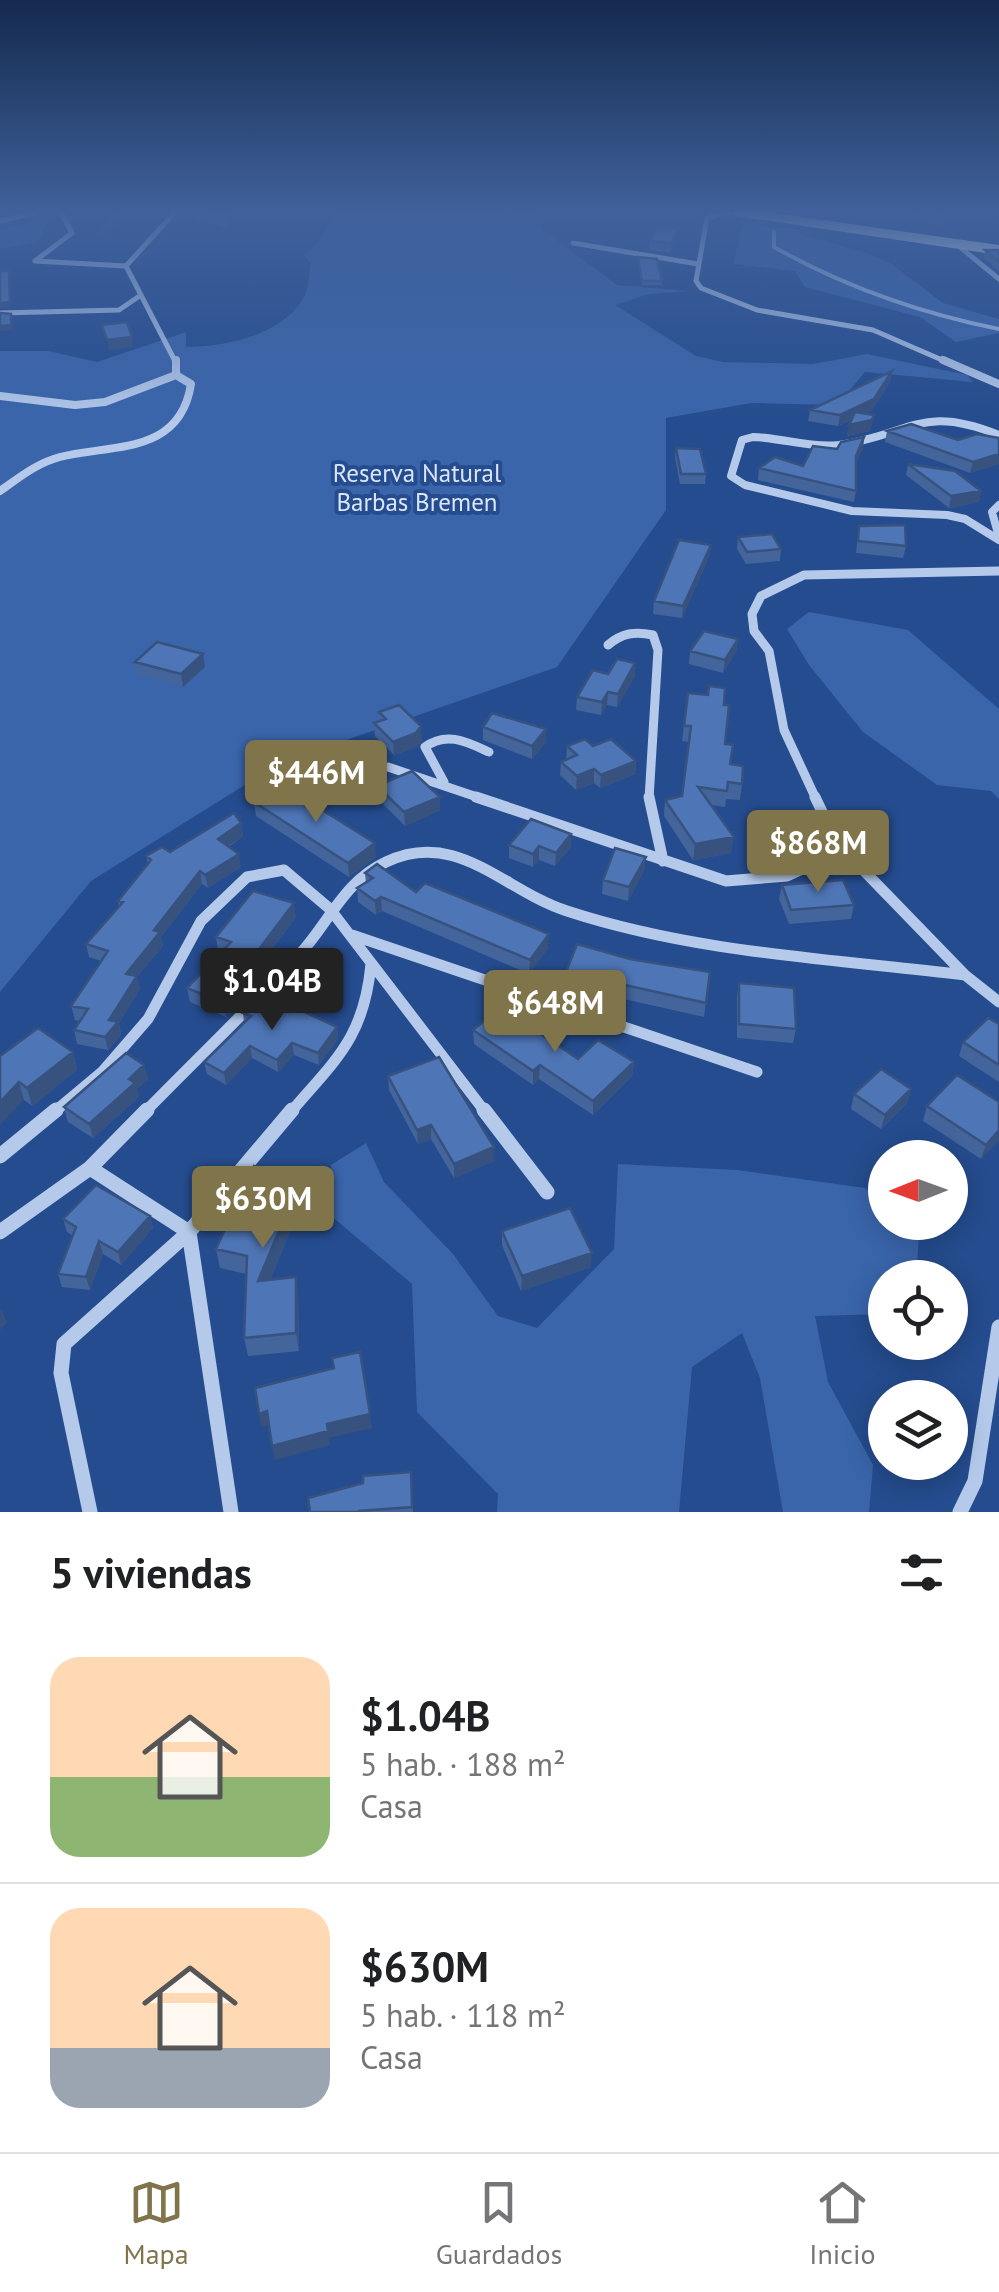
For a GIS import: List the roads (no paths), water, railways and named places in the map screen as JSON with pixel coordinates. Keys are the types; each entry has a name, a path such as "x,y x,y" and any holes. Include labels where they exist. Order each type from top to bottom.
{"street":[{"path":"134,283 176,360 176,375"},
{"path":"696,283 701,288 757,310 873,330 999,384"},
{"path":"0,313 119,310 140,295"},
{"path":"0,396 75,405 105,402 176,375"},
{"path":"0,490 44,462 67,455 128,452 148,444 166,429 191,393 191,384 176,375"},
{"path":"999,435 977,424 939,416 914,418 864,440 835,445 752,437 742,440 731,476 745,485 852,511 965,519 999,538"},
{"path":"999,505 992,512 991,522 999,538"},
{"path":"999,572 804,575 761,596 752,614 754,631 769,652 777,674 784,730 838,843 965,975 999,1002"},
{"path":"608,645 620,633 639,632 652,635 658,650 649,800 663,861"},
{"path":"444,782 426,758 424,747 435,738 450,736 489,752"},
{"path":"388,766 726,881 783,880 824,859 838,843"},
{"path":"0,1232 90,1168 303,951 330,909 360,876 399,854 426,850 482,864 562,910 666,938 965,975"},
{"path":"0,1156 102,1072 148,1019 200,921 248,877 284,870 330,909 547,1192"},
{"path":"351,935 757,1072"},
{"path":"90,1512 60,1374 64,1344 189,1232 353,1038 366,1004 371,962"},
{"path":"90,1168 189,1232 230,1512"},
{"path":"960,1512 975,1481 999,1327"}],"waterway":[{"path":"848,283 911,307 999,329"}],"park label":[{"name":"Reserva Natural Barbas Bremen","path":"417,488"}]}
